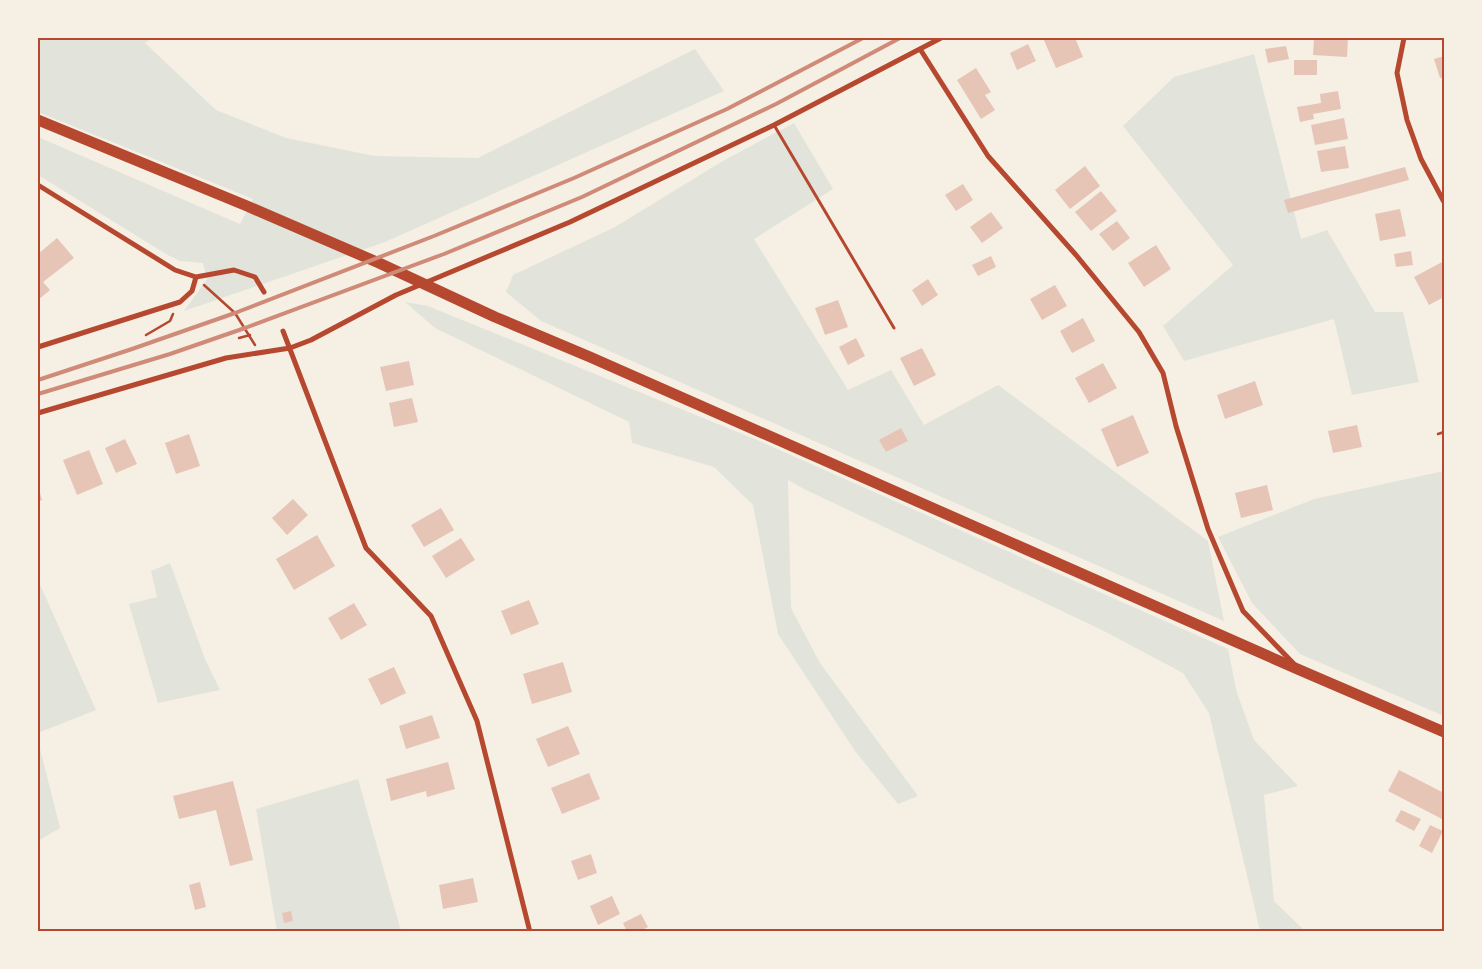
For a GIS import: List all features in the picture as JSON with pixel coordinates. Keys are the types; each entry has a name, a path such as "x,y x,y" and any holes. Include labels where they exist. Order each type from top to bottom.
{"highway":[{"path":"38,120 247,206 495,317 1444,732"}],"street":[{"path":"38,413 226,358 290,348 311,340 396,295 570,222 774,125 941,38"},
{"path":"1404,38 1397,73 1407,120 1421,159 1444,202"},
{"path":"920,49 988,156 1076,255 1139,332 1164,373 1176,426 1208,529 1243,612 1302,671"},
{"path":"38,185 175,270 196,277 234,270 255,277 264,292"},
{"path":"38,347 180,302 192,291 196,277"},
{"path":"283,331 366,548 431,616 477,721 530,932"}],"lane":[{"path":"774,125 894,328"}],"path":[{"path":"196,277 235,313 261,353"},
{"path":"146,335 170,320 180,302"},
{"path":"239,338 250,335"},
{"path":"1438,434 1444,432"}],"shaded area":[{"path":"38,38 152,38 145,43 216,110 286,138 375,156 478,158 695,49 724,91 385,242 184,311 207,279 203,263 180,261 166,254 38,175 38,137 240,224 253,199 38,112"},
{"path":"1254,54 1301,239 1327,230 1375,312 1403,312 1419,382 1352,395 1334,319 1184,361 1163,326 1233,265 1123,126 1174,77"},
{"path":"794,123 833,189 754,239 848,390 891,370 924,425 998,385 1208,541 1224,621 541,321 506,292 513,275 615,227 721,162"},
{"path":"405,302 428,306 757,440 1228,649 1237,693 1254,740 1298,786 1264,795 1274,901 1305,931 1260,931 1209,713 1183,673 1102,630 788,480 791,608 820,663 918,796 898,804 855,751 778,634 753,505 714,467 632,443 629,422 435,328"},
{"path":"1444,471 1444,716 1300,654 1252,603 1218,537 1314,499"},
{"path":"170,563 205,659 220,690 158,703 129,604 157,597 151,571"},
{"path":"38,580 96,710 38,733"},
{"path":"38,741 60,828 38,841"},
{"path":"358,779 401,931 277,931 256,809"}],"building":[{"path":"1043,38 1075,38 1083,57 1056,68"},
{"path":"1314,38 1348,38 1347,57 1313,55"},
{"path":"1028,44 1036,61 1017,70 1010,53"},
{"path":"1286,46 1289,59 1268,63 1265,49"},
{"path":"1444,56 1444,77 1440,78 1434,59"},
{"path":"1294,60 1317,60 1317,75 1294,75"},
{"path":"976,68 991,92 985,95 995,110 981,119 957,80"},
{"path":"1338,91 1341,109 1313,114 1314,119 1300,122 1297,107 1321,103 1320,94"},
{"path":"1344,118 1348,139 1315,145 1311,125"},
{"path":"1345,146 1349,168 1321,172 1317,151"},
{"path":"1085,166 1100,186 1070,209 1055,190"},
{"path":"1405,167 1409,180 1288,213 1284,200"},
{"path":"963,184 973,200 956,211 945,195"},
{"path":"1101,191 1117,211 1091,231 1075,212"},
{"path":"1400,209 1406,236 1380,241 1375,214"},
{"path":"991,212 1003,228 982,243 970,227"},
{"path":"1117,221 1130,238 1113,251 1099,234"},
{"path":"57,238 74,258 43,282 50,290 38,300 38,254"},
{"path":"1156,245 1171,269 1144,287 1128,263"},
{"path":"1411,251 1413,265 1396,267 1394,254"},
{"path":"991,256 996,267 978,276 972,265"},
{"path":"1444,261 1444,297 1429,305 1414,277"},
{"path":"928,279 938,295 922,306 912,290"},
{"path":"1055,285 1067,306 1042,320 1030,299"},
{"path":"838,300 848,327 825,335 815,308"},
{"path":"1083,318 1095,341 1072,353 1060,331"},
{"path":"856,338 865,356 848,365 839,347"},
{"path":"922,348 936,375 914,386 900,358"},
{"path":"409,361 414,385 386,391 380,367"},
{"path":"1103,363 1117,388 1089,403 1075,378"},
{"path":"1255,381 1263,405 1225,419 1217,395"},
{"path":"412,398 418,422 394,427 389,403"},
{"path":"1133,415 1149,453 1117,467 1101,429"},
{"path":"1357,425 1362,447 1333,453 1328,431"},
{"path":"901,428 908,441 886,452 879,440"},
{"path":"189,434 200,466 176,474 165,443"},
{"path":"125,439 137,464 116,473 105,448"},
{"path":"89,450 103,484 77,495 63,460"},
{"path":"1267,485 1273,510 1241,518 1235,493"},
{"path":"38,486 42,500 38,502"},
{"path":"293,499 308,515 287,535 272,518"},
{"path":"441,508 454,530 424,547 411,525"},
{"path":"317,535 335,566 294,590 276,559"},
{"path":"461,538 475,560 446,578 432,556"},
{"path":"529,600 539,624 511,635 501,611"},
{"path":"354,603 367,625 341,640 328,618"},
{"path":"563,662 572,692 532,704 523,674"},
{"path":"394,667 406,693 381,705 368,679"},
{"path":"432,715 440,738 406,749 399,726"},
{"path":"568,726 580,754 548,767 536,739"},
{"path":"448,762 455,789 427,797 426,791 391,801 386,779"},
{"path":"1399,770 1444,793 1444,820 1388,791"},
{"path":"589,773 600,799 562,814 551,788"},
{"path":"233,781 253,860 230,866 216,810 179,819 173,796"},
{"path":"1401,810 1421,819 1414,831 1395,821"},
{"path":"1430,825 1443,831 1432,853 1419,846"},
{"path":"591,854 597,873 578,880 571,861"},
{"path":"473,878 478,902 443,909 439,885"},
{"path":"200,882 206,907 195,910 189,885"},
{"path":"612,896 620,914 598,925 590,906"},
{"path":"291,911 293,921 284,923 282,913"},
{"path":"641,914 648,927 639,932 627,932 623,923"}],"railway":[{"path":"38,380 235,313 434,236 574,178 727,109 863,38"},
{"path":"38,394 170,354 444,254 582,197 776,104 900,38"}]}
